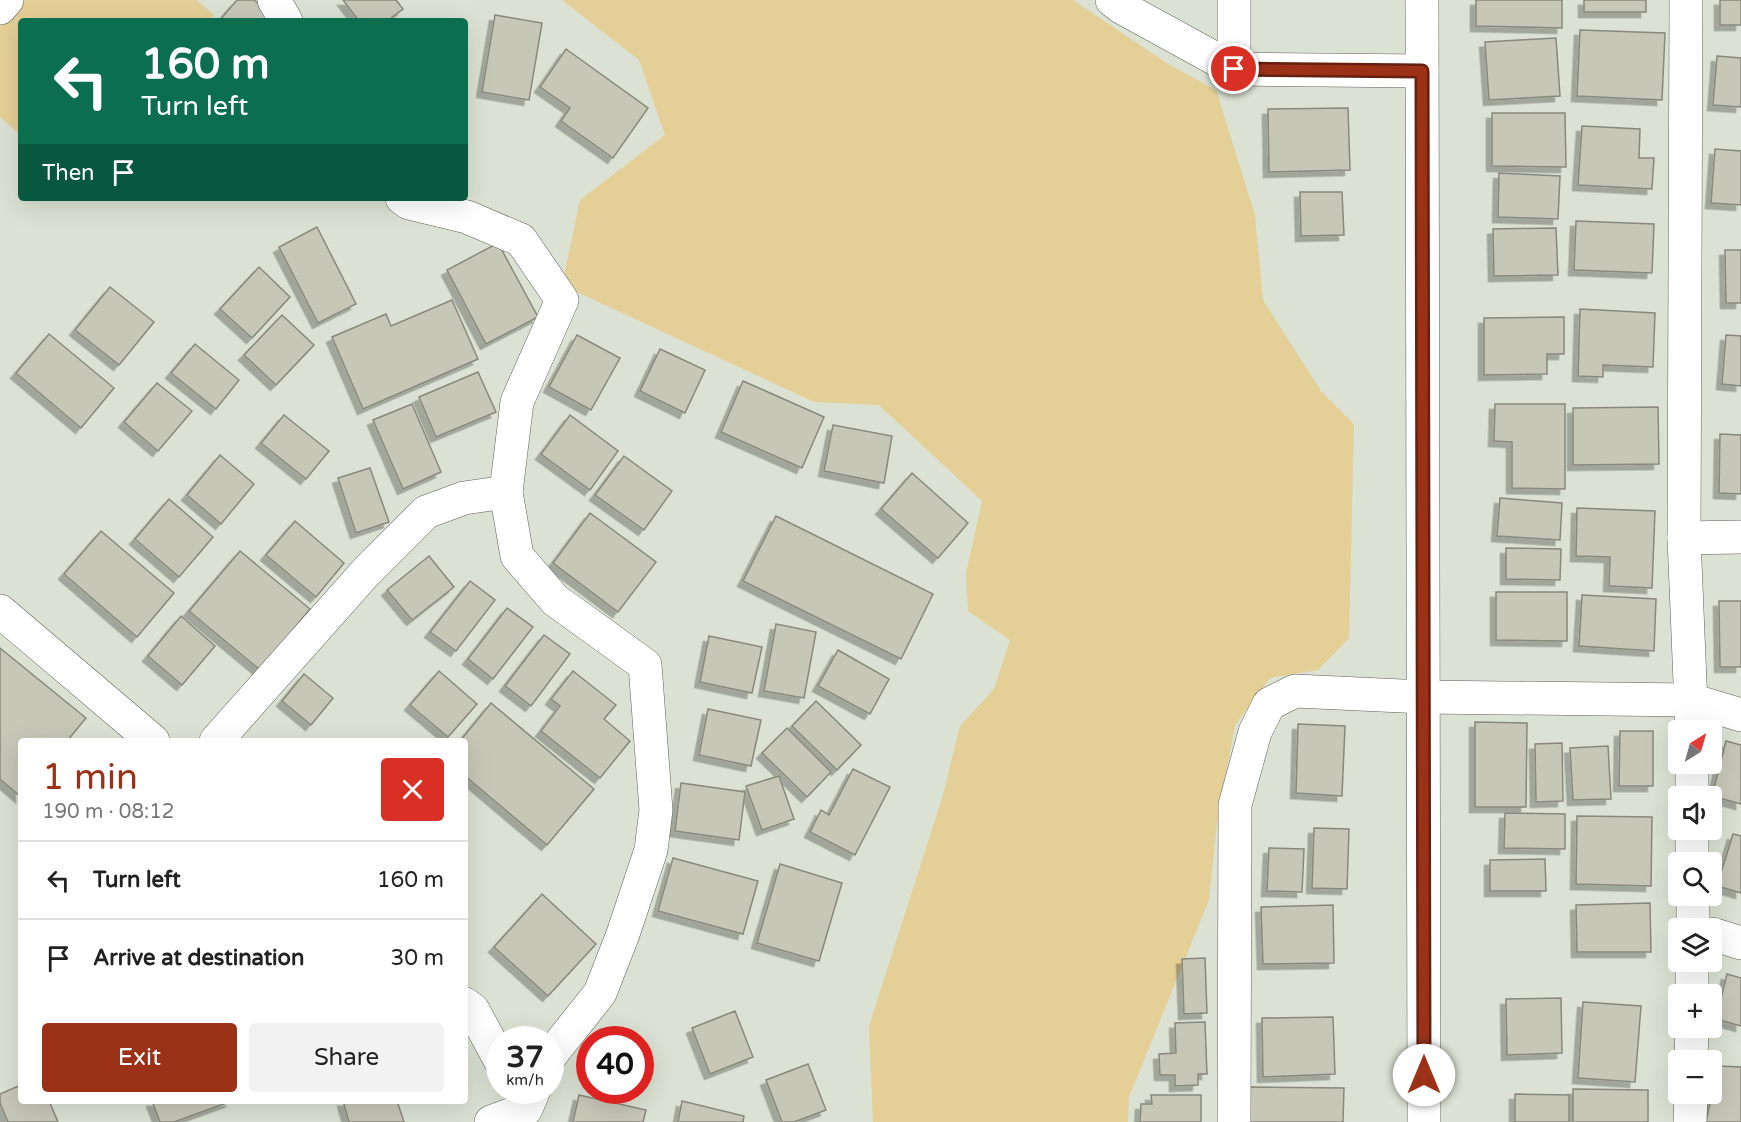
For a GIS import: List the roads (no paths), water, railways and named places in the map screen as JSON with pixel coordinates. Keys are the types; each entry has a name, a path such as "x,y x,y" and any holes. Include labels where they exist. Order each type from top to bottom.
{"street":[{"path":"0,8 6,0"},
{"path":"273,0 284,18"},
{"path":"1112,0 1121,8 1234,69 1422,71"},
{"path":"1234,0 1234,69"},
{"path":"1422,0 1424,1122"},
{"path":"1686,0 1683,537 1691,715"},
{"path":"406,201 467,217 521,240 562,300 517,402 506,492 518,556 555,600 645,664 656,810 651,850 600,993 564,1038"},
{"path":"219,738 366,572 426,512 464,498 506,492"},
{"path":"1683,537 1741,537"},
{"path":"0,611 149,738"},
{"path":"1234,1122 1235,805 1255,732 1269,704 1295,691 1424,697 1691,715 1741,715"},
{"path":"1722,937 1741,943"},
{"path":"468,1007 486,1035"},
{"path":"491,1122 523,1104"},
{"path":"1690,1122 1691,1104"}]}
